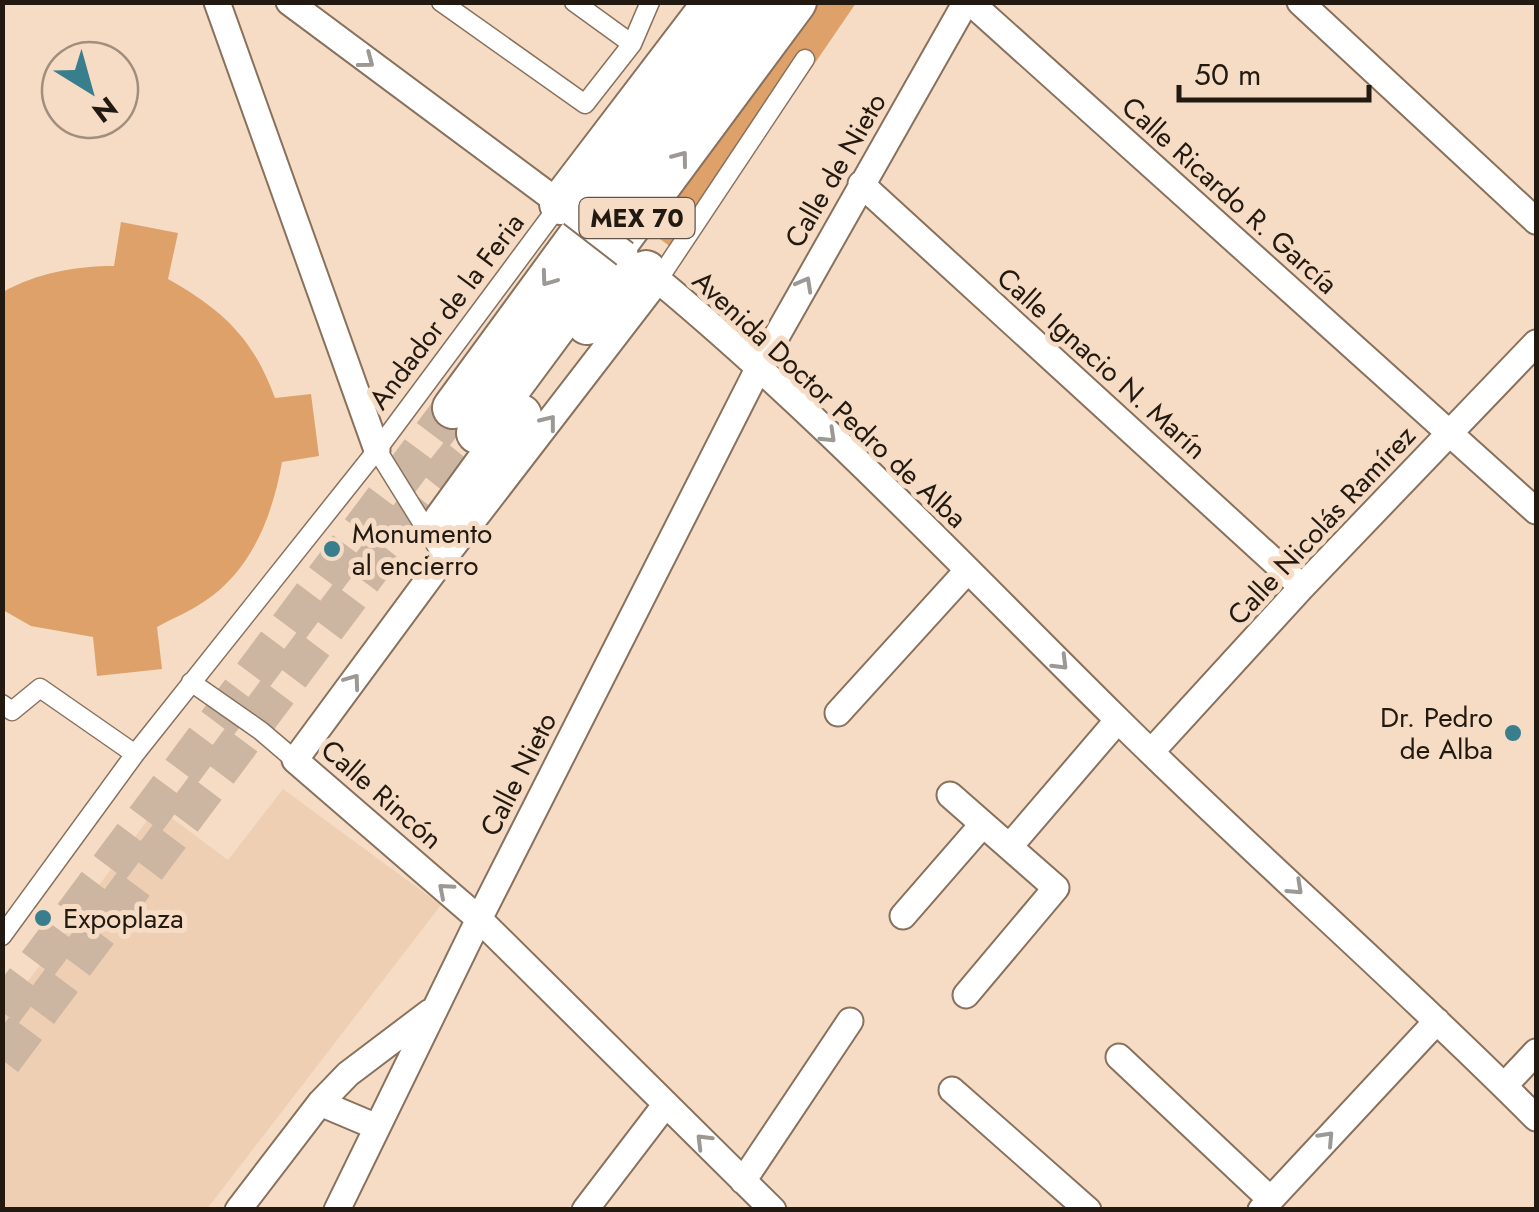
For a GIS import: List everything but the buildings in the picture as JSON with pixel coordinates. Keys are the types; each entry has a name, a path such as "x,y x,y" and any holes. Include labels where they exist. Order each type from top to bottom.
{"main road":[{"path":"566,209 714,2"},
{"name":"MEX 70","path":"750,2 465,421 796,2"},
{"path":"444,540 607,297 643,269"}],"street":[{"path":"216,2 377,450"},
{"name":"Avenida Doctor Pedro de Alba","path":"289,2 643,269 758,369 1151,752 1536,1118"},
{"path":"441,2 586,104 632,44 650,2"},
{"path":"574,2 632,44"},
{"name":"Calle de Nieto","path":"758,369 968,2"},
{"name":"Calle Ricardo R. García","path":"968,2 1536,511"},
{"path":"1300,2 1536,221"},
{"path":"643,269 805,59"},
{"name":"Calle Ignacio N. Marín","path":"861,184 1302,586"},
{"name":"Andador de la Feria","path":"2,936 135,754 566,209"},
{"name":"Calle Nicolás Ramírez","path":"1151,752 1302,586 1536,342"},
{"name":"Calle Nieto","path":"337,1210 479,919 758,369"},
{"name":"Andador de la Feria","path":"377,450 444,540"},
{"name":"Calle Rincón","path":"444,540 295,760 479,919 772,1210"},
{"path":"838,713 968,570"},
{"path":"191,682 295,760"},
{"path":"2,704 12,711 40,688 135,754"},
{"path":"1010,846 1118,720"},
{"path":"950,795 1053,884 1055,892 966,995"},
{"path":"902,916 983,824"},
{"path":"238,1210 320,1104 360,1064 434,1009"},
{"path":"743,1180 850,1021"},
{"path":"1119,1057 1265,1204 1437,1021"},
{"path":"1504,1086 1536,1052"},
{"path":"952,1090 1088,1210"},
{"path":"320,1104 377,1127"},
{"path":"585,1210 666,1104"}],"shaded area":[{"path":"814,3 856,3 683,256 641,225"},
{"path":"121,222 178,233 168,279 205,302 234,328 257,358 275,398 311,394 319,456 282,462 266,521 236,574 205,601 157,627 162,669 97,676 93,637 31,626 3,610 3,292 57,272 114,266"},
{"name":"Expoplaza","path":"283,789 441,905 207,1209 3,1209 3,1015 157,807 228,860"}],"tunnel":[{"path":"2,1012 453,408"},
{"path":"2,1060 384,549 477,433"}],"place":[{"name":"Monumento al encierro","path":"332,549"},
{"name":"Dr. Pedro de Alba","path":"1513,733"},
{"name":"Expoplaza","path":"43,918"}]}
